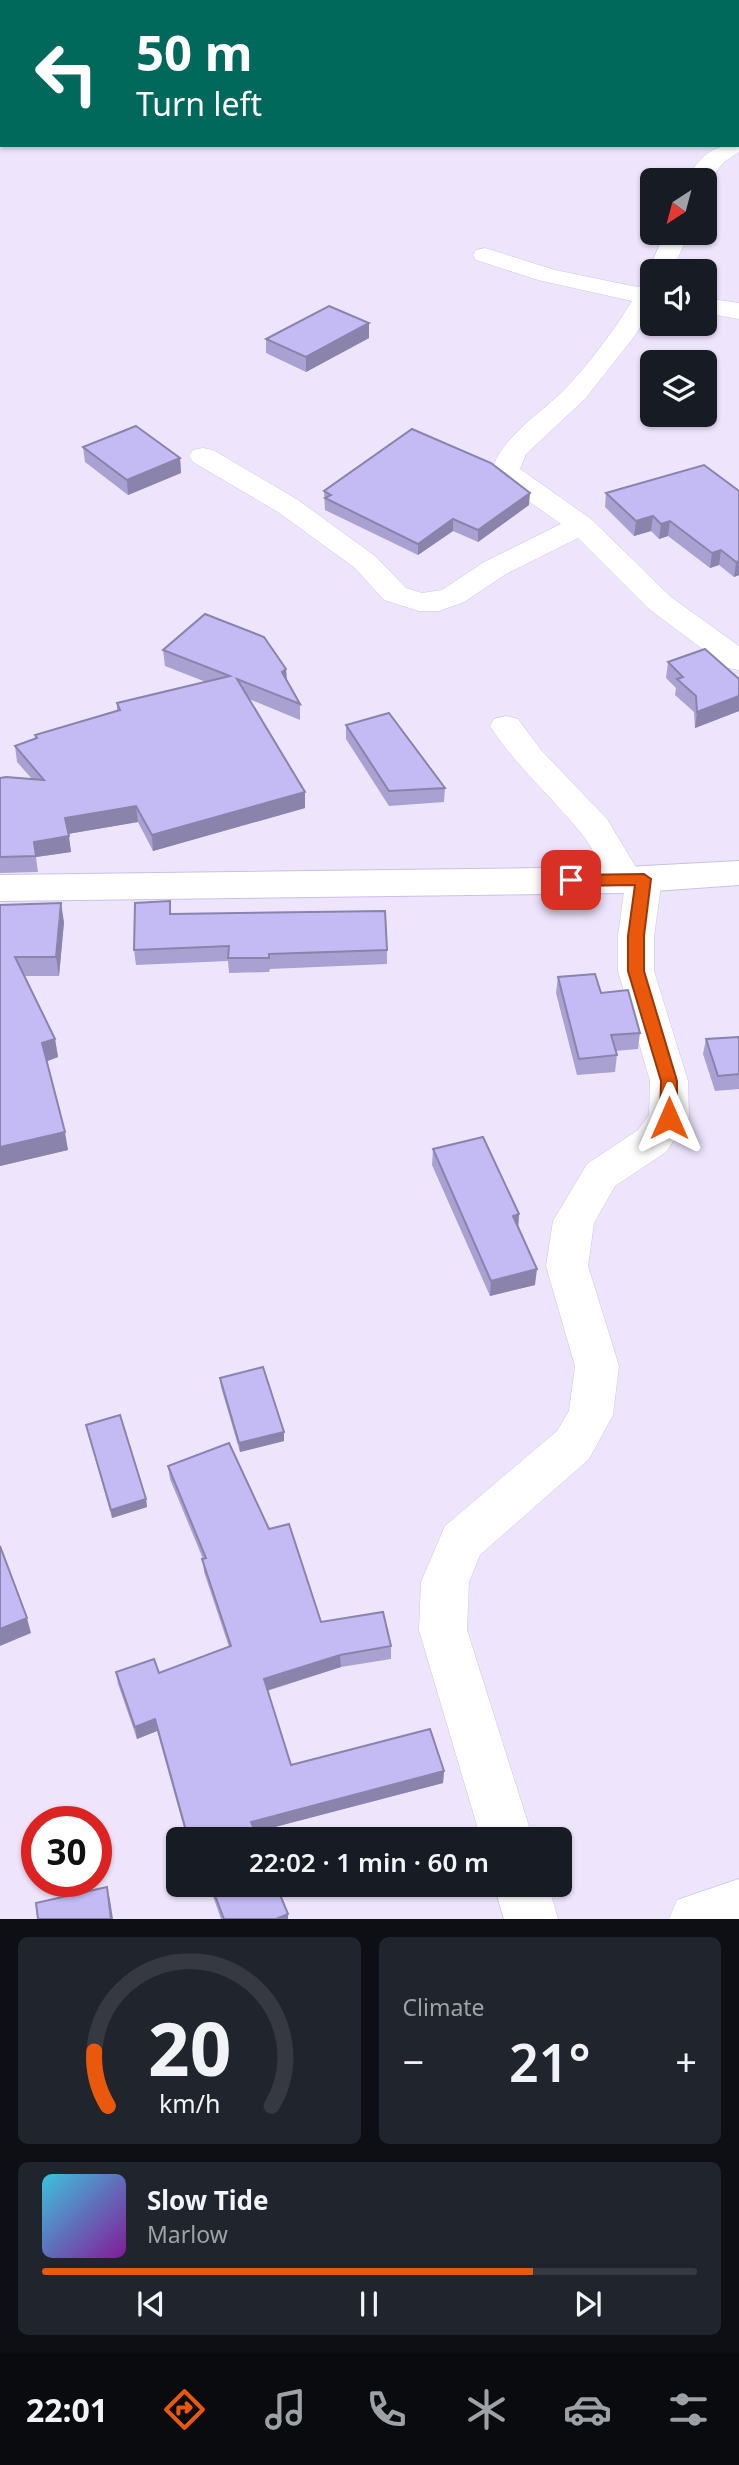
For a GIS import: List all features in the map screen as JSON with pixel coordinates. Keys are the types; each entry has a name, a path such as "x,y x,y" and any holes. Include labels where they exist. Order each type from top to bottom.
{"street":[{"path":"707,168 716,157 731,147"},
{"path":"485,255 554,277 640,286"},
{"path":"717,307 739,311"},
{"path":"640,309 626,332 583,387 515,449 508,460 506,472 581,525 660,603 739,660"},
{"path":"203,456 288,506 365,562 396,594 419,603 439,602 453,596 495,568 581,525"},
{"path":"503,1827 443,1630 445,1582 462,1541 573,1445 591,1415 597,1366 567,1266 574,1221 601,1175 652,1140 669,1118 669,1081 636,971 635,879 594,827 529,757 506,726"},
{"path":"0,888 635,879 739,873"},
{"path":"525,1897 531,1919"},
{"path":"696,1919 739,1906"}],"building":[{"path":"329,306 369,323 306,357 266,339"},
{"path":"136,426 180,458 127,480 83,447"},
{"path":"412,429 491,463 530,493 478,530 453,519 418,544 325,498 331,495 324,491"},
{"path":"704,465 739,491 739,561 736,562 721,550 712,553 670,521 661,524 653,516 636,521 606,493"},
{"path":"205,614 264,637 286,669 282,672 300,704 237,679 305,792 152,835 136,806 65,818 69,836 34,842 36,856 0,857 0,778 44,780 15,746 37,738 35,735 120,710 117,703 230,676 163,650"},
{"path":"705,649 739,679 739,696 697,712 696,696 677,679 683,677 668,662"},
{"path":"389,713 445,788 389,791 346,725"},
{"path":"170,901 170,914 385,911 387,950 228,958 229,946 134,950 135,903"},
{"path":"61,903 56,957 15,957 55,1039 42,1043 65,1132 0,1147 0,905"},
{"path":"595,974 601,993 628,990 640,1033 611,1035 617,1055 579,1059 558,977"},
{"path":"739,1037 739,1074 718,1076 706,1039"},
{"path":"483,1137 519,1214 513,1216 537,1269 491,1281 433,1149"},
{"path":"263,1367 284,1432 239,1443 220,1378"},
{"path":"120,1415 146,1499 111,1510 86,1425"},
{"path":"229,1443 269,1529 289,1524 321,1622 383,1612 391,1646 340,1655 264,1679 291,1765 430,1729 444,1771 251,1822 253,1827 185,1827 155,1719 135,1727 116,1672 154,1659 159,1673 231,1646 202,1559 206,1558 168,1466"},
{"path":"0,1546 27,1618 0,1629"},
{"path":"63,1897 108,1897 111,1919 38,1919 36,1903"},
{"path":"216,1897 281,1897 288,1914 276,1919 224,1919"}],"route":[{"path":"571,880 644,879 636,936 636,971 669,1081 669,1118"}]}
